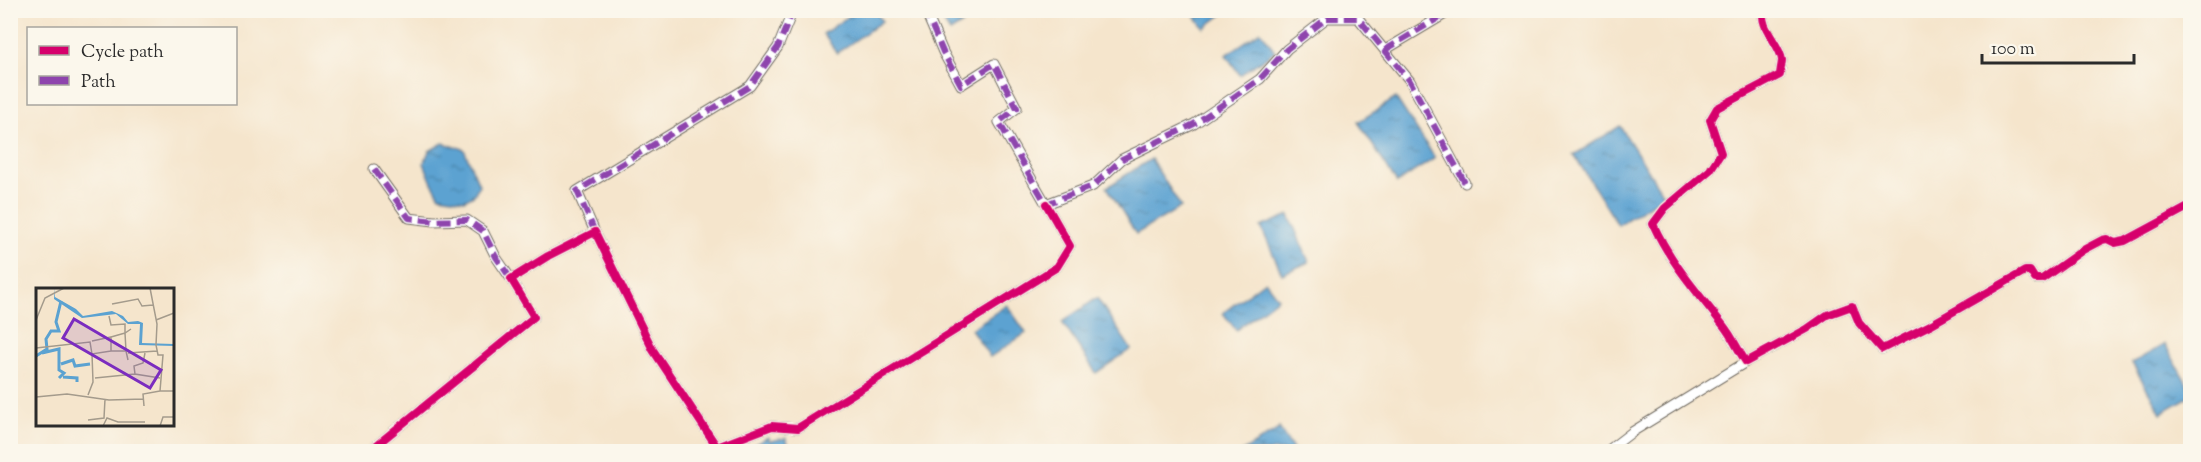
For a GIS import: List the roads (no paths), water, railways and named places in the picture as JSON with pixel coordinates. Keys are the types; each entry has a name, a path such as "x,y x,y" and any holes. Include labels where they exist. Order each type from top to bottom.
{"street":[{"path":"794,10 778,47 750,86 577,191 653,350 718,449 772,426 798,428 1057,267 1070,246 999,122 1017,108 994,64 961,85 943,52 925,10"},
{"path":"1385,50 1452,10"},
{"path":"1746,362 1725,328 1677,266 1653,224 1665,208 1710,170 1721,153 1710,120 1717,108 1780,75 1782,60 1765,24 1762,15 1764,10"},
{"path":"1046,204 1093,186 1122,159 1194,124 1260,80 1287,49 1324,14 1358,18 1385,50 1410,81 1465,183"},
{"path":"368,452 534,318 496,257 483,231 467,220 434,221 409,218 374,169"},
{"path":"1606,452 1632,432 1827,315 1852,306 1859,323 1882,349 1930,325 2025,271 2030,271 2035,279 2042,279 2083,250 2102,240 2107,239 2115,243 2125,241 2190,206"},
{"path":"511,279 548,256 595,232"}],"water":[{"path":"856,11 875,11 882,21 837,53 823,34"},
{"path":"936,11 972,11 975,16 950,32"},
{"path":"1191,11 1227,11 1204,28"},
{"path":"1261,31 1275,51 1240,75 1226,55"},
{"path":"1396,98 1435,158 1397,183 1358,122"},
{"path":"1620,126 1664,196 1618,225 1574,155"},
{"path":"443,143 464,149 479,185 474,195 464,200 440,196 424,163 429,151"},
{"path":"1151,159 1181,207 1136,234 1107,187"},
{"path":"1289,215 1309,262 1282,274 1261,227"},
{"path":"1265,281 1278,298 1236,330 1223,313"},
{"path":"1097,298 1131,349 1096,373 1062,322"},
{"path":"1007,305 1026,333 990,357 971,329"},
{"path":"2165,344 2190,389 2190,396 2161,413 2132,363"},
{"path":"1279,429 1294,451 1243,451"},
{"path":"768,437 770,441 786,438 791,451 743,451"}]}
